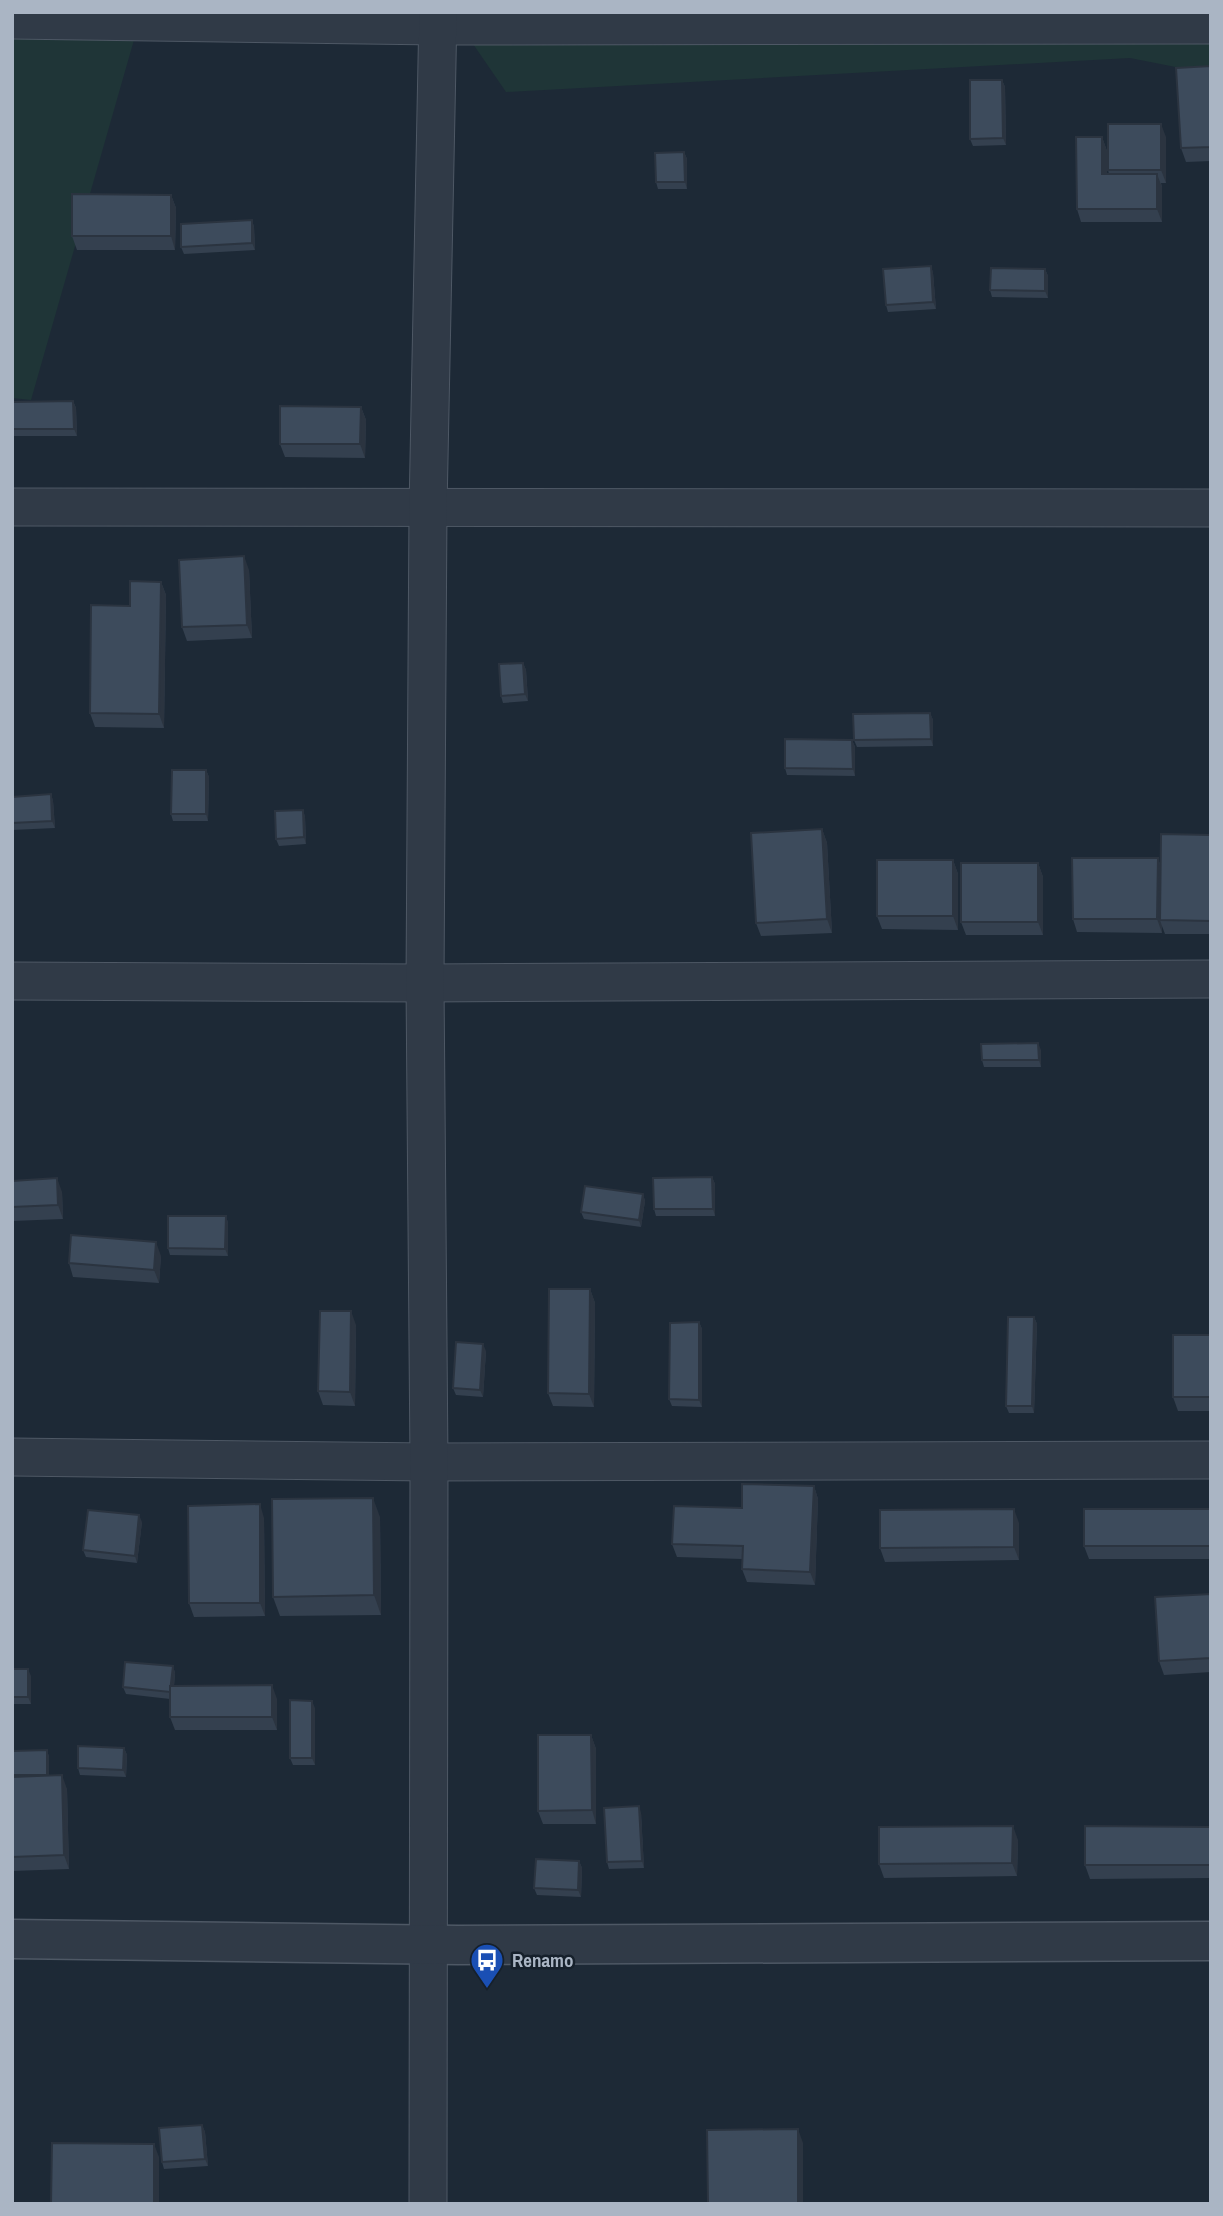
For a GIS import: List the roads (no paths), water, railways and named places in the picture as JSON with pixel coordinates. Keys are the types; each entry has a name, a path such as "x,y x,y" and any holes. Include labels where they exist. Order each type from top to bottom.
{"street":[{"path":"428,2204 429,1462 425,983 429,509 438,19"},
{"path":"12,20 438,19 1211,24"},
{"path":"12,507 1211,508"},
{"path":"12,981 425,983 1211,979"},
{"path":"12,1457 429,1462 1211,1460"},
{"path":"12,1939 428,1944 1211,1941"}],"place":[{"name":"Renamo","path":"487,1990"}]}
